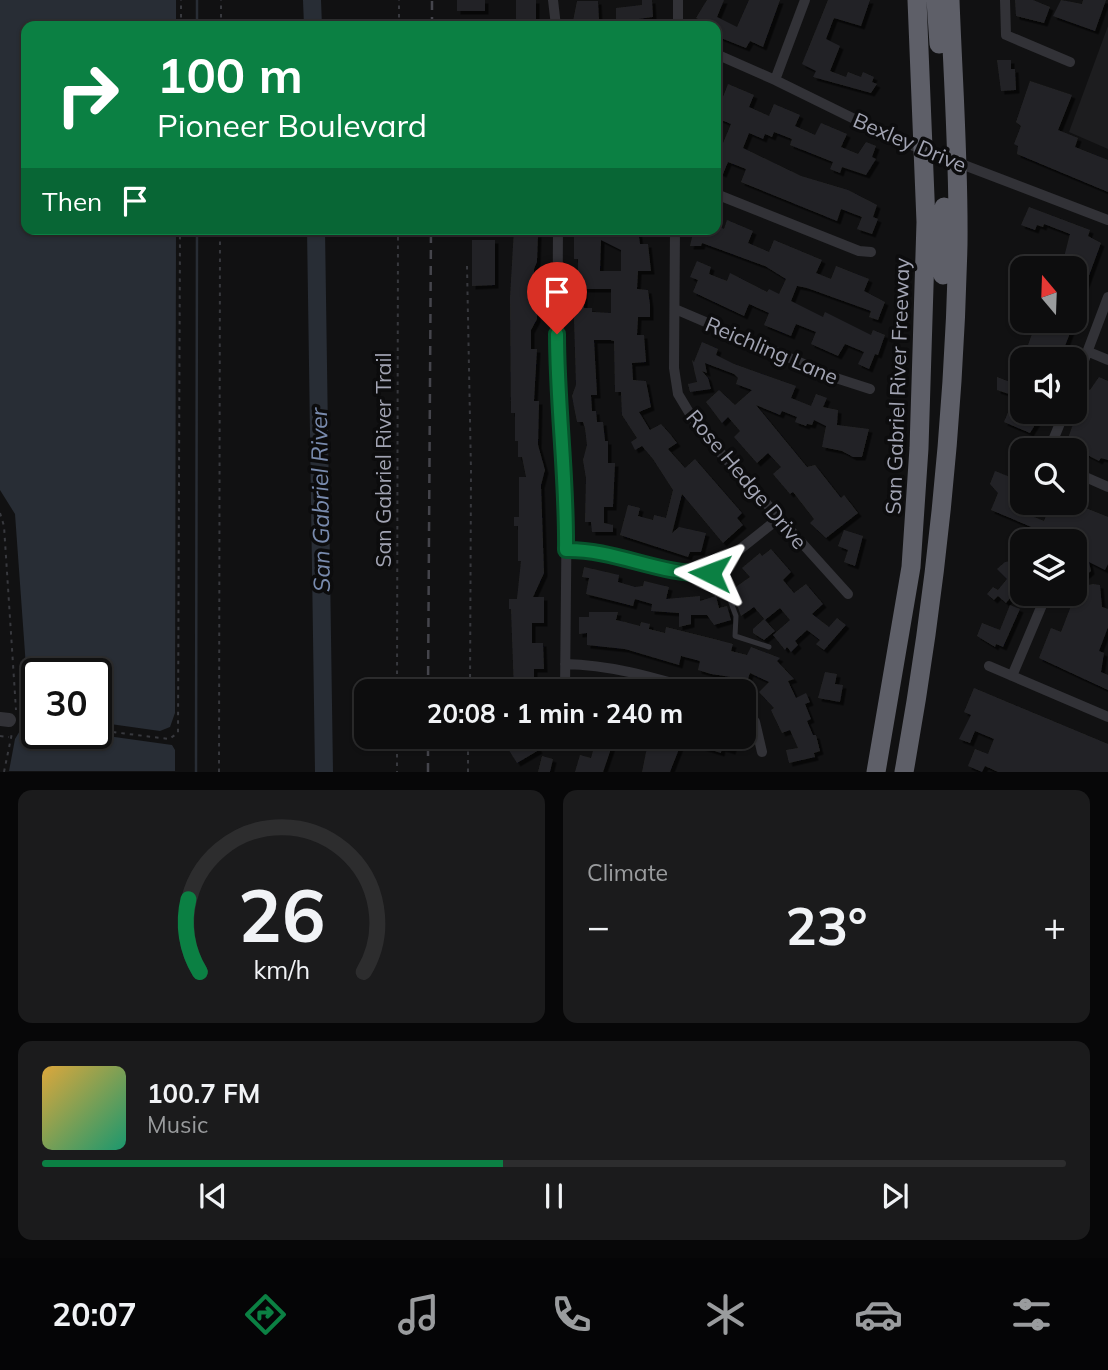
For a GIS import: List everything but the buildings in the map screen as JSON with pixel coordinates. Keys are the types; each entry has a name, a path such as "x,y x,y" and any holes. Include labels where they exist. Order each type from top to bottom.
{"highway":[{"name":"San Gabriel River Freeway","path":"879,767 911,568 919,448 926,222 941,181 939,118 917,0"},
{"path":"929,0 939,118"},
{"path":"936,0 939,118"},
{"name":"San Gabriel River Freeway","path":"904,772 925,655 946,439 958,243 941,181 939,118 950,0"}],"street":[{"path":"553,0 555,21"},
{"path":"678,0 678,21"},
{"path":"775,80 804,0"},
{"path":"1004,0 1006,35 1070,61"},
{"name":"Bexley Drive","path":"721,56 893,138 1108,220"},
{"path":"721,196 859,251 871,252"},
{"path":"558,235 557,386 567,483 565,679"},
{"name":"Rose Hedge Drive","path":"675,235 674,368 678,394 699,429 848,594"},
{"path":"1087,357 1108,297"},
{"name":"Reichling Lane","path":"675,309 839,379 870,389"},
{"path":"1089,352 1108,360"},
{"path":"1087,478 1108,487"},
{"path":"566,550 590,550 686,574 710,573 778,519"},
{"path":"1012,676 1042,606"},
{"path":"565,664 599,665 657,679"},
{"path":"989,666 1108,717"},
{"path":"756,726 762,752"}],"lane":[{"path":"718,568 736,616 735,636 769,647"}],"path":[{"path":"181,0 181,21"},
{"path":"221,0 221,21"},
{"path":"398,21 399,0"},
{"path":"112,732 169,739 178,733 180,235"},
{"path":"219,772 220,235"},
{"name":"San Gabriel River Trail","path":"397,679 398,235"},
{"path":"467,266 471,471 470,679"},
{"path":"0,513 4,526 16,691 8,720 11,738 5,772"},
{"path":"0,736 11,738"},
{"path":"397,749 397,772"},
{"path":"468,749 468,772"}],"shaded area":[{"path":"0,0 176,0 176,21 21,21 21,235 176,235 175,713 170,727 160,731 112,724 112,658 25,658 15,514 0,490"},
{"path":"1108,26 1108,149 1069,132"},
{"path":"21,729 21,749 112,749 112,737 172,745 175,750 175,771 9,771 15,739"}],"waterway":[{"path":"197,0 197,21"},
{"name":"San Gabriel River","path":"312,0 313,21"},
{"path":"196,772 197,235"},
{"name":"San Gabriel River","path":"316,235 324,772"}],"railway":[{"path":"432,0 432,21"},
{"path":"428,679 431,235"},
{"path":"428,749 428,772"}],"route":[{"path":"557,334 557,386 567,483 566,550 590,550 686,574 710,573"}]}
